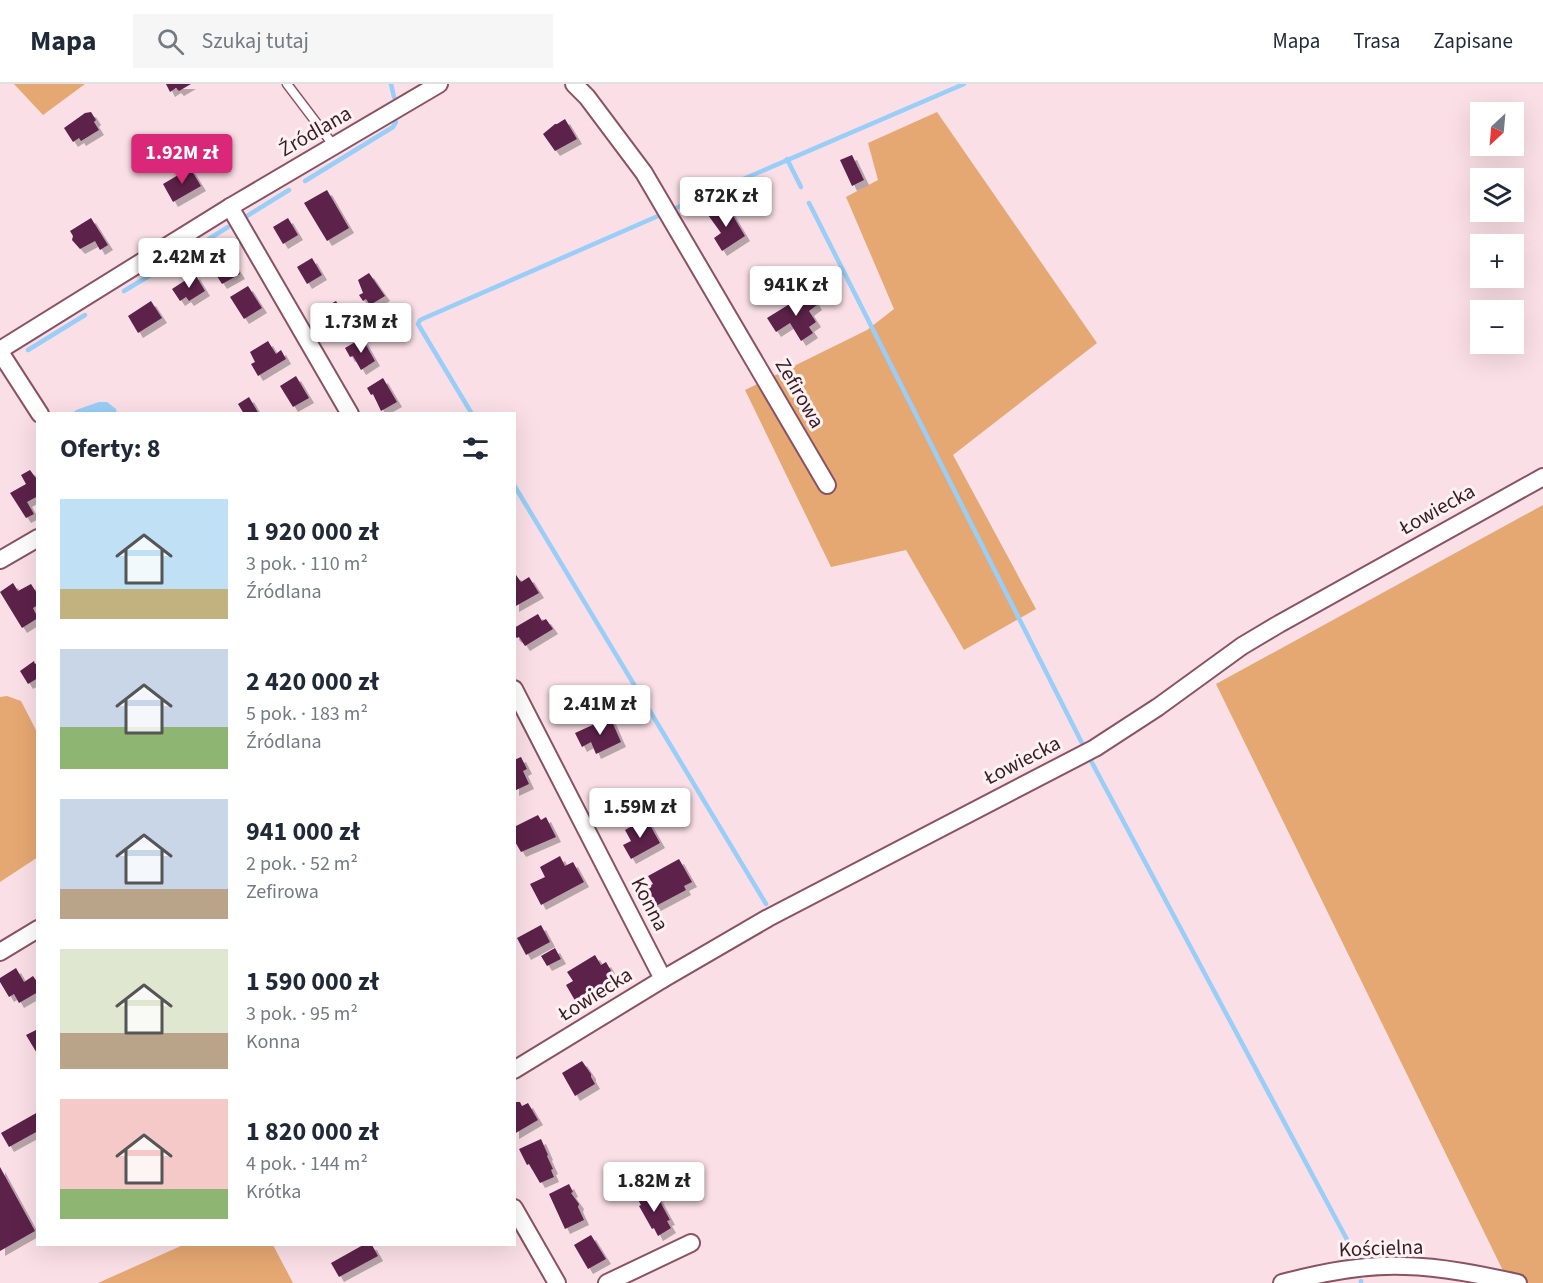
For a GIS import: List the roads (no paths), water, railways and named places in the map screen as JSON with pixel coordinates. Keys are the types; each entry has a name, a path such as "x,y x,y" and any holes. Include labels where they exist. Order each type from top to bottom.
{"street":[{"name":"Źródlana","path":"0,351 230,207 439,84"},
{"name":"Zefirowa","path":"574,84 587,97 644,173 827,484"},
{"path":"230,207 349,412"},
{"path":"0,351 39,412"},
{"name":"Łowiecka","path":"516,1069 663,978 768,918 1095,748 1158,707 1242,646 1543,477"},
{"path":"0,560 36,538"},
{"name":"Konna","path":"516,693 663,978"},
{"path":"0,952 36,930"},
{"path":"516,1211 557,1283"},
{"path":"607,1283 691,1243"},
{"name":"Kościelna","path":"1282,1283 1336,1272 1403,1266 1453,1271 1518,1283"}],"lane":[{"path":"287,84 334,146"}],"water":[{"path":"99,402 107,402 117,412 74,412"}],"waterway":[{"path":"391,84 394,97"},
{"path":"676,208 964,84"},
{"path":"305,181 393,127 396,122"},
{"path":"787,159 801,187"},
{"path":"247,216 289,190"},
{"path":"809,203 1083,745"},
{"path":"471,412 418,324 420,320 658,216"},
{"path":"178,258 228,227"},
{"path":"124,291 162,268"},
{"path":"28,350 85,315"},
{"path":"516,488 766,904"},
{"path":"1090,759 1352,1249"}]}
